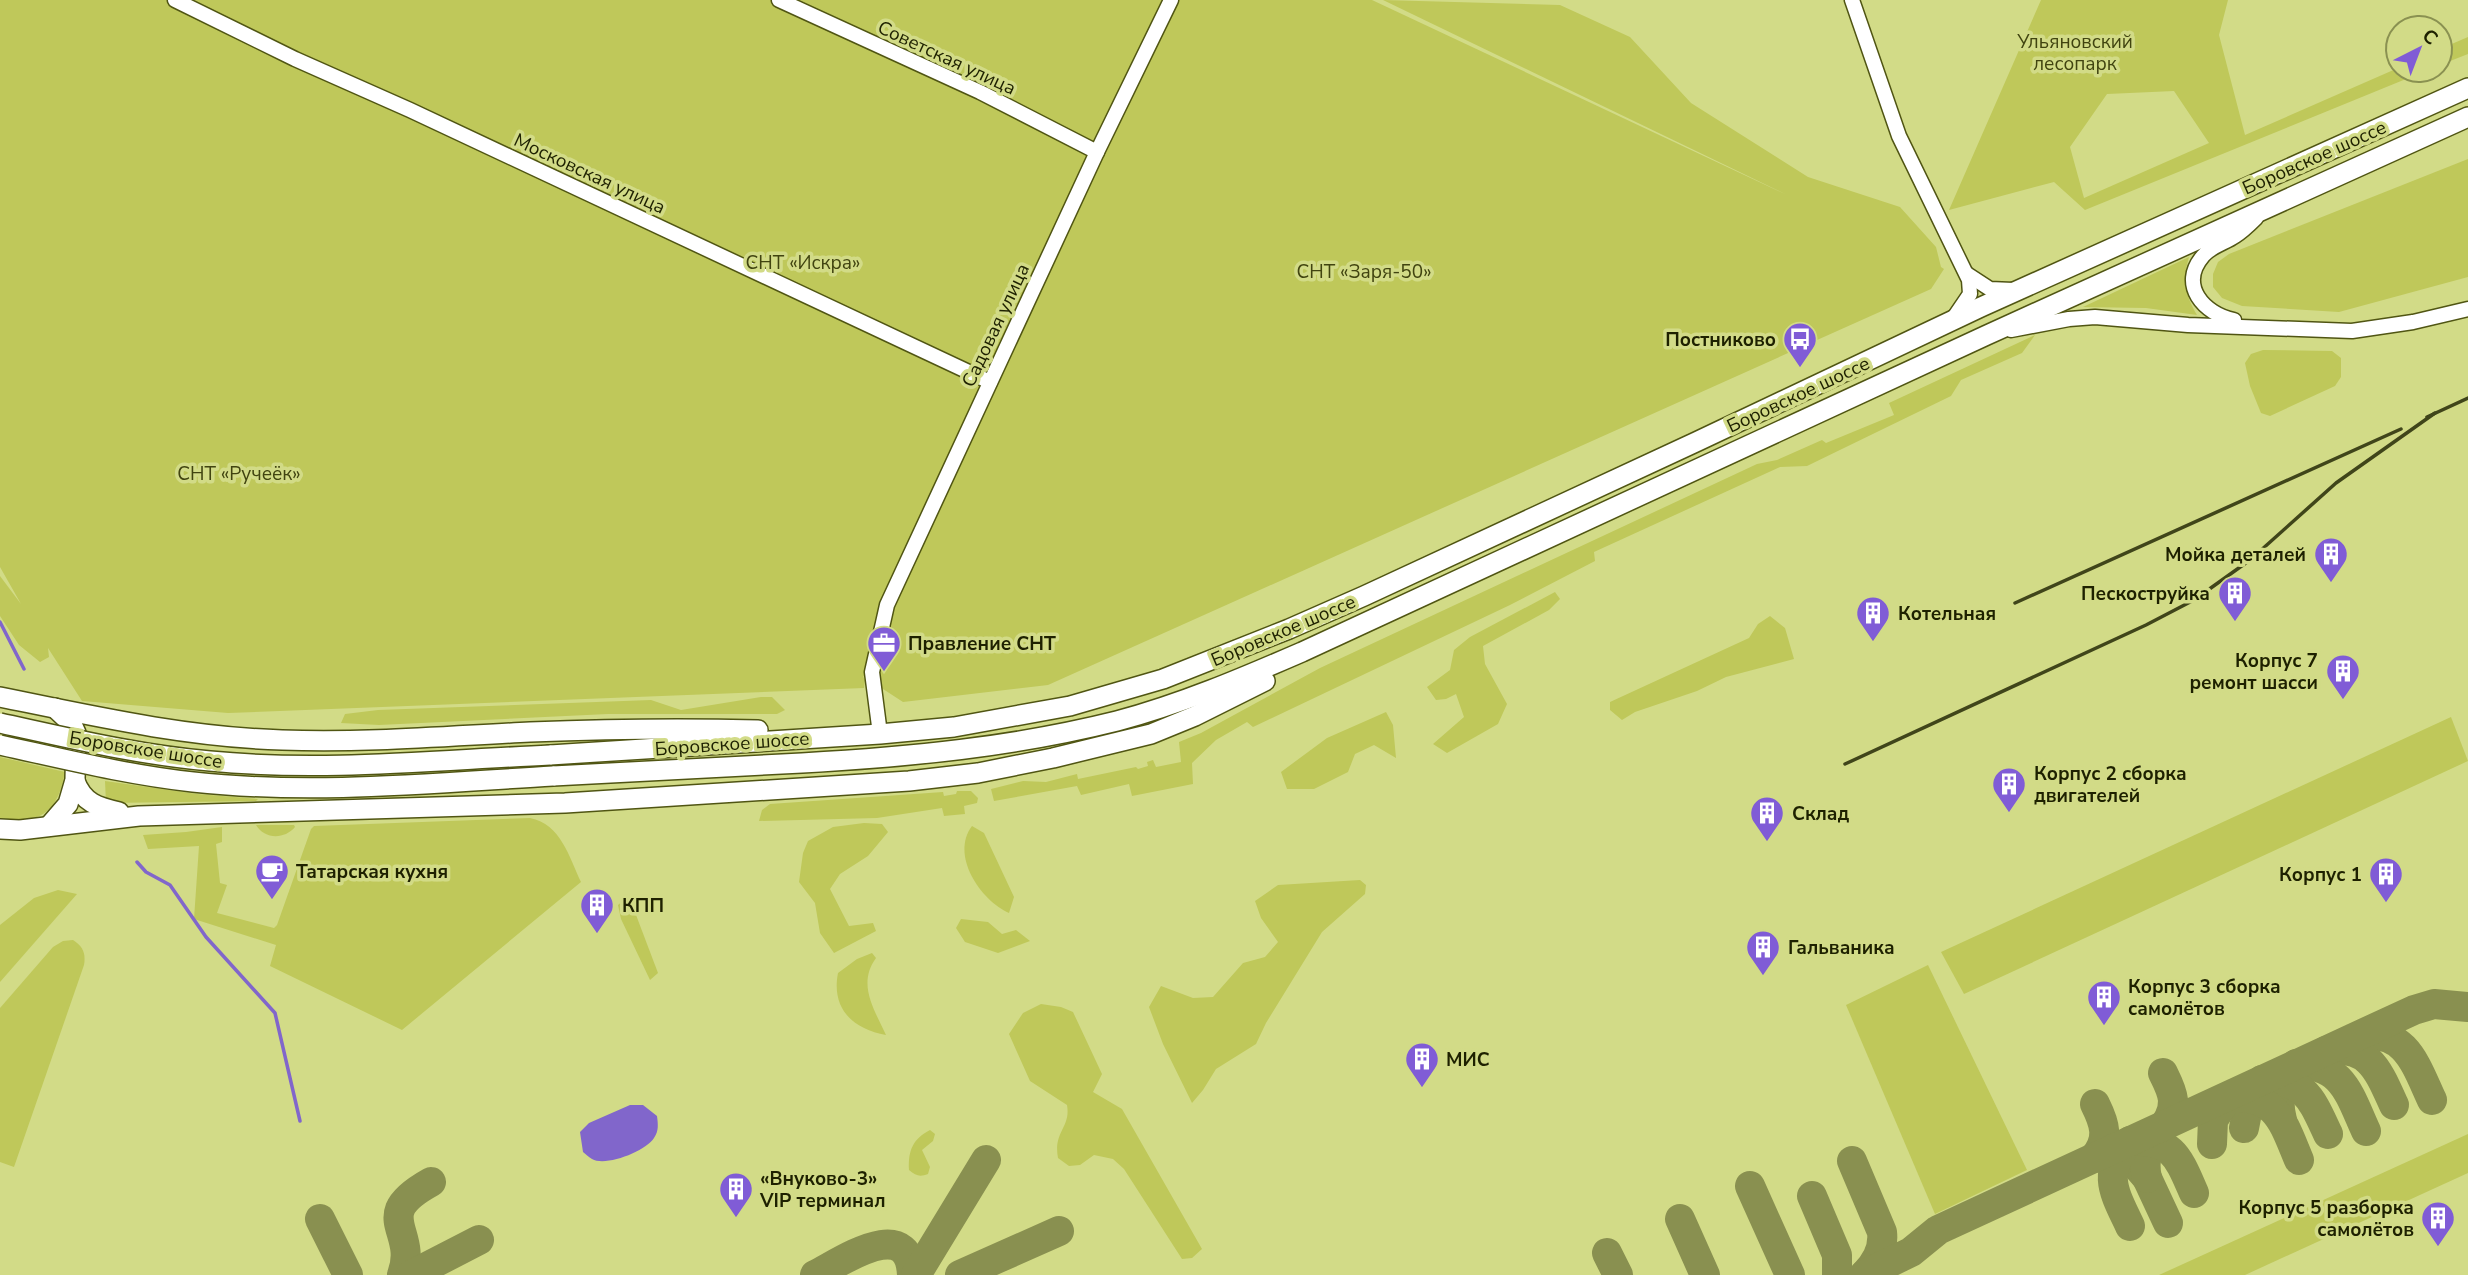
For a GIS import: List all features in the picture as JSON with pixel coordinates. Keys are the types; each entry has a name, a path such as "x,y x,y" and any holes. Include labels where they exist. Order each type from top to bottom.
{"main road":[{"name":"Боровское шоссе","path":"0,723 147,754 228,763 325,765 550,755 880,734 954,727 1052,710 1138,687 1217,658 1364,596 2018,290 2468,88"},
{"name":"Боровское шоссе","path":"0,745 144,775 242,786 368,787 901,757 1020,742 1133,716 1221,686 1301,652 1987,335 2468,117"},
{"path":"0,829 20,830 137,816 565,803 978,773 1054,758 1164,729 1263,682 1301,652"},
{"path":"1,697 144,726 284,741 644,728 770,730 827,737"},
{"path":"49,826 65,809 75,781 76,733 72,724 54,707"},
{"path":"75,781 82,796 93,805 137,816"}],"street":[{"name":"Московская улица","path":"175,0 295,59 710,249 990,382"},
{"name":"Советская улица","path":"779,0 980,92 1097,152"},
{"name":"Садовая улица","path":"880,734 872,672 887,605 1097,152 1171,0"},
{"path":"1852,0 1899,136 1967,274 1970,295 1949,322"},
{"path":"2268,208 2234,237 2205,253 2198,263 2194,278 2200,301 2216,316 2273,329"},
{"path":"1967,274 1990,289 2018,290"},
{"path":"1987,335 2059,320 2095,317 2273,329 2370,330 2468,309"},
{"path":"0,840 20,830"}],"green space":[{"path":"0,0 1372,0 1785,194 1383,0 1560,5 1630,37 1691,103 1808,177 1900,207 1936,247 1941,267 1944,269 1931,289 1048,685 903,702 863,676 864,688 228,713 82,701 48,648 49,657 40,662 19,645 0,616 0,576 21,604 0,567"},
{"name":"Ульяновский лесопарк","path":"2041,0 2228,0 2219,35 2245,135 2384,74 2384,84 2394,84 2085,210 2054,182 1949,210","holes":["2174,91 2209,143 2084,198 2070,147 2107,94"]},
{"path":"2468,37 2468,54 2454,60 2454,43"},
{"path":"2468,159 2468,277 2339,312 2242,306 2222,298 2213,287 2213,274 2218,262 2229,254"},
{"path":"2189,257 2186,287 2197,315 2146,308 2083,307"},
{"path":"2035,335 2022,353 1961,380 1951,396 1807,466 1780,467 1594,552 1595,561 1510,605 1253,727 1247,722 1216,740 1192,763 1193,784 1132,796 1129,784 1081,795 1077,786 994,801 991,789 1023,781 1046,782 1077,774 1078,779 1136,767 1138,769 1148,766 1147,762 1153,760 1156,767 1181,762 1179,742 1201,733 1320,668 1757,464 1777,460 1822,440 1826,443 1894,415 1889,403"},
{"path":"2263,350 2332,351 2341,358 2341,377 2335,386 2270,416 2261,413 2250,386 2245,363 2251,354"},
{"path":"1555,592 1560,599 1549,610 1483,646 1485,664 1507,704 1498,724 1447,753 1433,744 1464,717 1456,694 1436,700 1427,687 1450,670 1454,650 1470,637"},
{"path":"1770,616 1785,628 1794,659 1726,677 1697,691 1635,712 1622,720 1610,710 1610,702 1749,638 1758,624"},
{"path":"772,697 785,710 777,714 608,714 379,725 341,723 345,714 378,710 651,700 681,710"},
{"path":"1386,712 1393,725 1396,758 1374,745 1355,754 1348,772 1314,789 1287,789 1281,772 1327,738"},
{"path":"2451,717 2468,761 1964,994 1941,952"},
{"path":"0,757 65,772 58,797 45,813 26,819 0,818"},
{"path":"105,781 197,794 258,799 106,803"},
{"path":"957,791 971,791 978,798 977,803 964,806 965,814 944,816 942,808 877,818 759,821 762,810 770,804 943,792 944,796 956,794"},
{"path":"530,818 541,821 557,834 581,882 402,1030 270,966 276,945 194,919 199,846 148,849 143,835 222,827 222,842 216,844 220,883 227,885 217,913 274,928 314,826"},
{"path":"882,824 888,832 868,856 840,874 830,889 849,926 873,923 876,931 834,953 820,933 815,903 799,882 803,853 808,841 833,827"},
{"path":"256,825 295,827 285,834 274,836 264,833"},
{"path":"972,826 984,833 1014,897 1009,913 988,898 971,876 964,850"},
{"path":"1360,880 1366,885 1365,894 1322,932 1256,1044 1216,1069 1192,1103 1163,1044 1149,1007 1161,986 1193,998 1213,997 1243,963 1265,957 1278,942 1261,918 1255,901 1278,885"},
{"path":"58,890 77,894 0,982 0,925 34,898"},
{"path":"623,901 633,907 658,973 650,980 621,919 618,905"},
{"path":"961,919 988,922 1002,934 1016,930 1030,941 998,953 965,942 956,928"},
{"path":"73,940 83,951 84,965 14,1167 0,1162 0,1008 53,947 63,941"},
{"path":"872,953 876,958 868,977 869,996 886,1035 854,1022 841,1007 838,997 838,973 857,959"},
{"path":"1928,965 2027,1170 1935,1214 1846,1005"},
{"path":"1041,1004 1073,1012 1102,1074 1093,1092 1122,1109 1202,1249 1192,1258 1182,1259 1124,1169 1113,1159 1094,1155 1080,1165 1069,1166 1058,1158 1058,1142 1067,1119 1067,1105 1030,1081 1009,1034 1023,1013"},
{"path":"930,1130 935,1134 933,1141 922,1150 930,1167 928,1174 914,1174 909,1170 911,1151 919,1137"},
{"path":"2468,1134 2468,1173 2245,1275 2159,1275"}],"shaded area":[{"path":"630,1105 643,1105 657,1116 657,1133 650,1143 625,1156 606,1161 592,1159 583,1152 580,1132 589,1123"}],"waterway":[{"path":"0,622 24,669"},
{"path":"137,862 146,872 170,885 206,937 275,1013 300,1121"}],"taxiway":[{"path":"1864,1275 1911,1252 1938,1230 2414,1010 2434,1004 2468,1007"},
{"path":"2360,1036 2376,1035 2399,1044 2414,1063 2432,1100"},
{"path":"2326,1051 2353,1051 2362,1056 2377,1071 2394,1105"},
{"path":"2282,1120 2280,1097 2287,1077 2296,1064 2312,1065 2334,1075 2342,1084 2366,1131"},
{"path":"2147,1178 2147,1153 2172,1111 2173,1100 2163,1073"},
{"path":"2244,1128 2250,1097 2262,1080 2277,1080 2298,1087 2305,1094 2328,1134"},
{"path":"2212,1144 2213,1120 2228,1097 2244,1097 2258,1100 2276,1113 2299,1160"},
{"path":"2094,1158 2104,1138 2101,1118 2095,1104"},
{"path":"2130,1226 2113,1183 2116,1163 2130,1141 2156,1143 2165,1147 2184,1170 2194,1193"},
{"path":"916,1275 986,1160"},
{"path":"1852,1161 1882,1232 1879,1255 1865,1274"},
{"path":"2134,1163 2147,1178 2168,1223"},
{"path":"402,1275 406,1259 399,1224 402,1205 412,1194 431,1182"},
{"path":"1750,1186 1790,1275"},
{"path":"1812,1196 1837,1255 1837,1275"},
{"path":"320,1219 348,1275"},
{"path":"1680,1219 1705,1275"},
{"path":"960,1275 1059,1231"},
{"path":"411,1275 479,1240"},
{"path":"815,1275 857,1253 887,1245 900,1247 908,1257 912,1275"},
{"path":"1607,1253 1618,1275"}],"railway":[{"path":"2427,417 2468,398"},
{"path":"1845,764 2146,625 2194,600 2250,560 2336,483 2435,413"},
{"path":"2015,603 2401,429"}],"place":[{"name":"Постниково","path":"1800,369"},
{"name":"Мойка деталей","path":"2331,584"},
{"name":"Пескоструйка","path":"2235,623"},
{"name":"Котельная","path":"1873,643"},
{"name":"Правление СНТ","path":"884,673"},
{"name":"Корпус 7 ремонт шасси","path":"2343,701"},
{"name":"Корпус 2 сборка двигателей","path":"2009,814"},
{"name":"Склад","path":"1767,843"},
{"name":"Татарская кухня","path":"272,901"},
{"name":"Корпус 1","path":"2386,904"},
{"name":"КПП","path":"597,935"},
{"name":"Гальваника","path":"1763,977"},
{"name":"Корпус 3 сборка самолётов","path":"2104,1027"},
{"name":"МИС","path":"1422,1089"},
{"name":"«Внуково-3» VIP терминал","path":"736,1219"},
{"name":"Корпус 5 разборка самолётов","path":"2438,1248"}],"park label":[{"name":"СНТ «Искра»","path":"803,262"},
{"name":"СНТ «Заря-50»","path":"1364,271"},
{"name":"СНТ «Ручеёк»","path":"239,473"}]}
